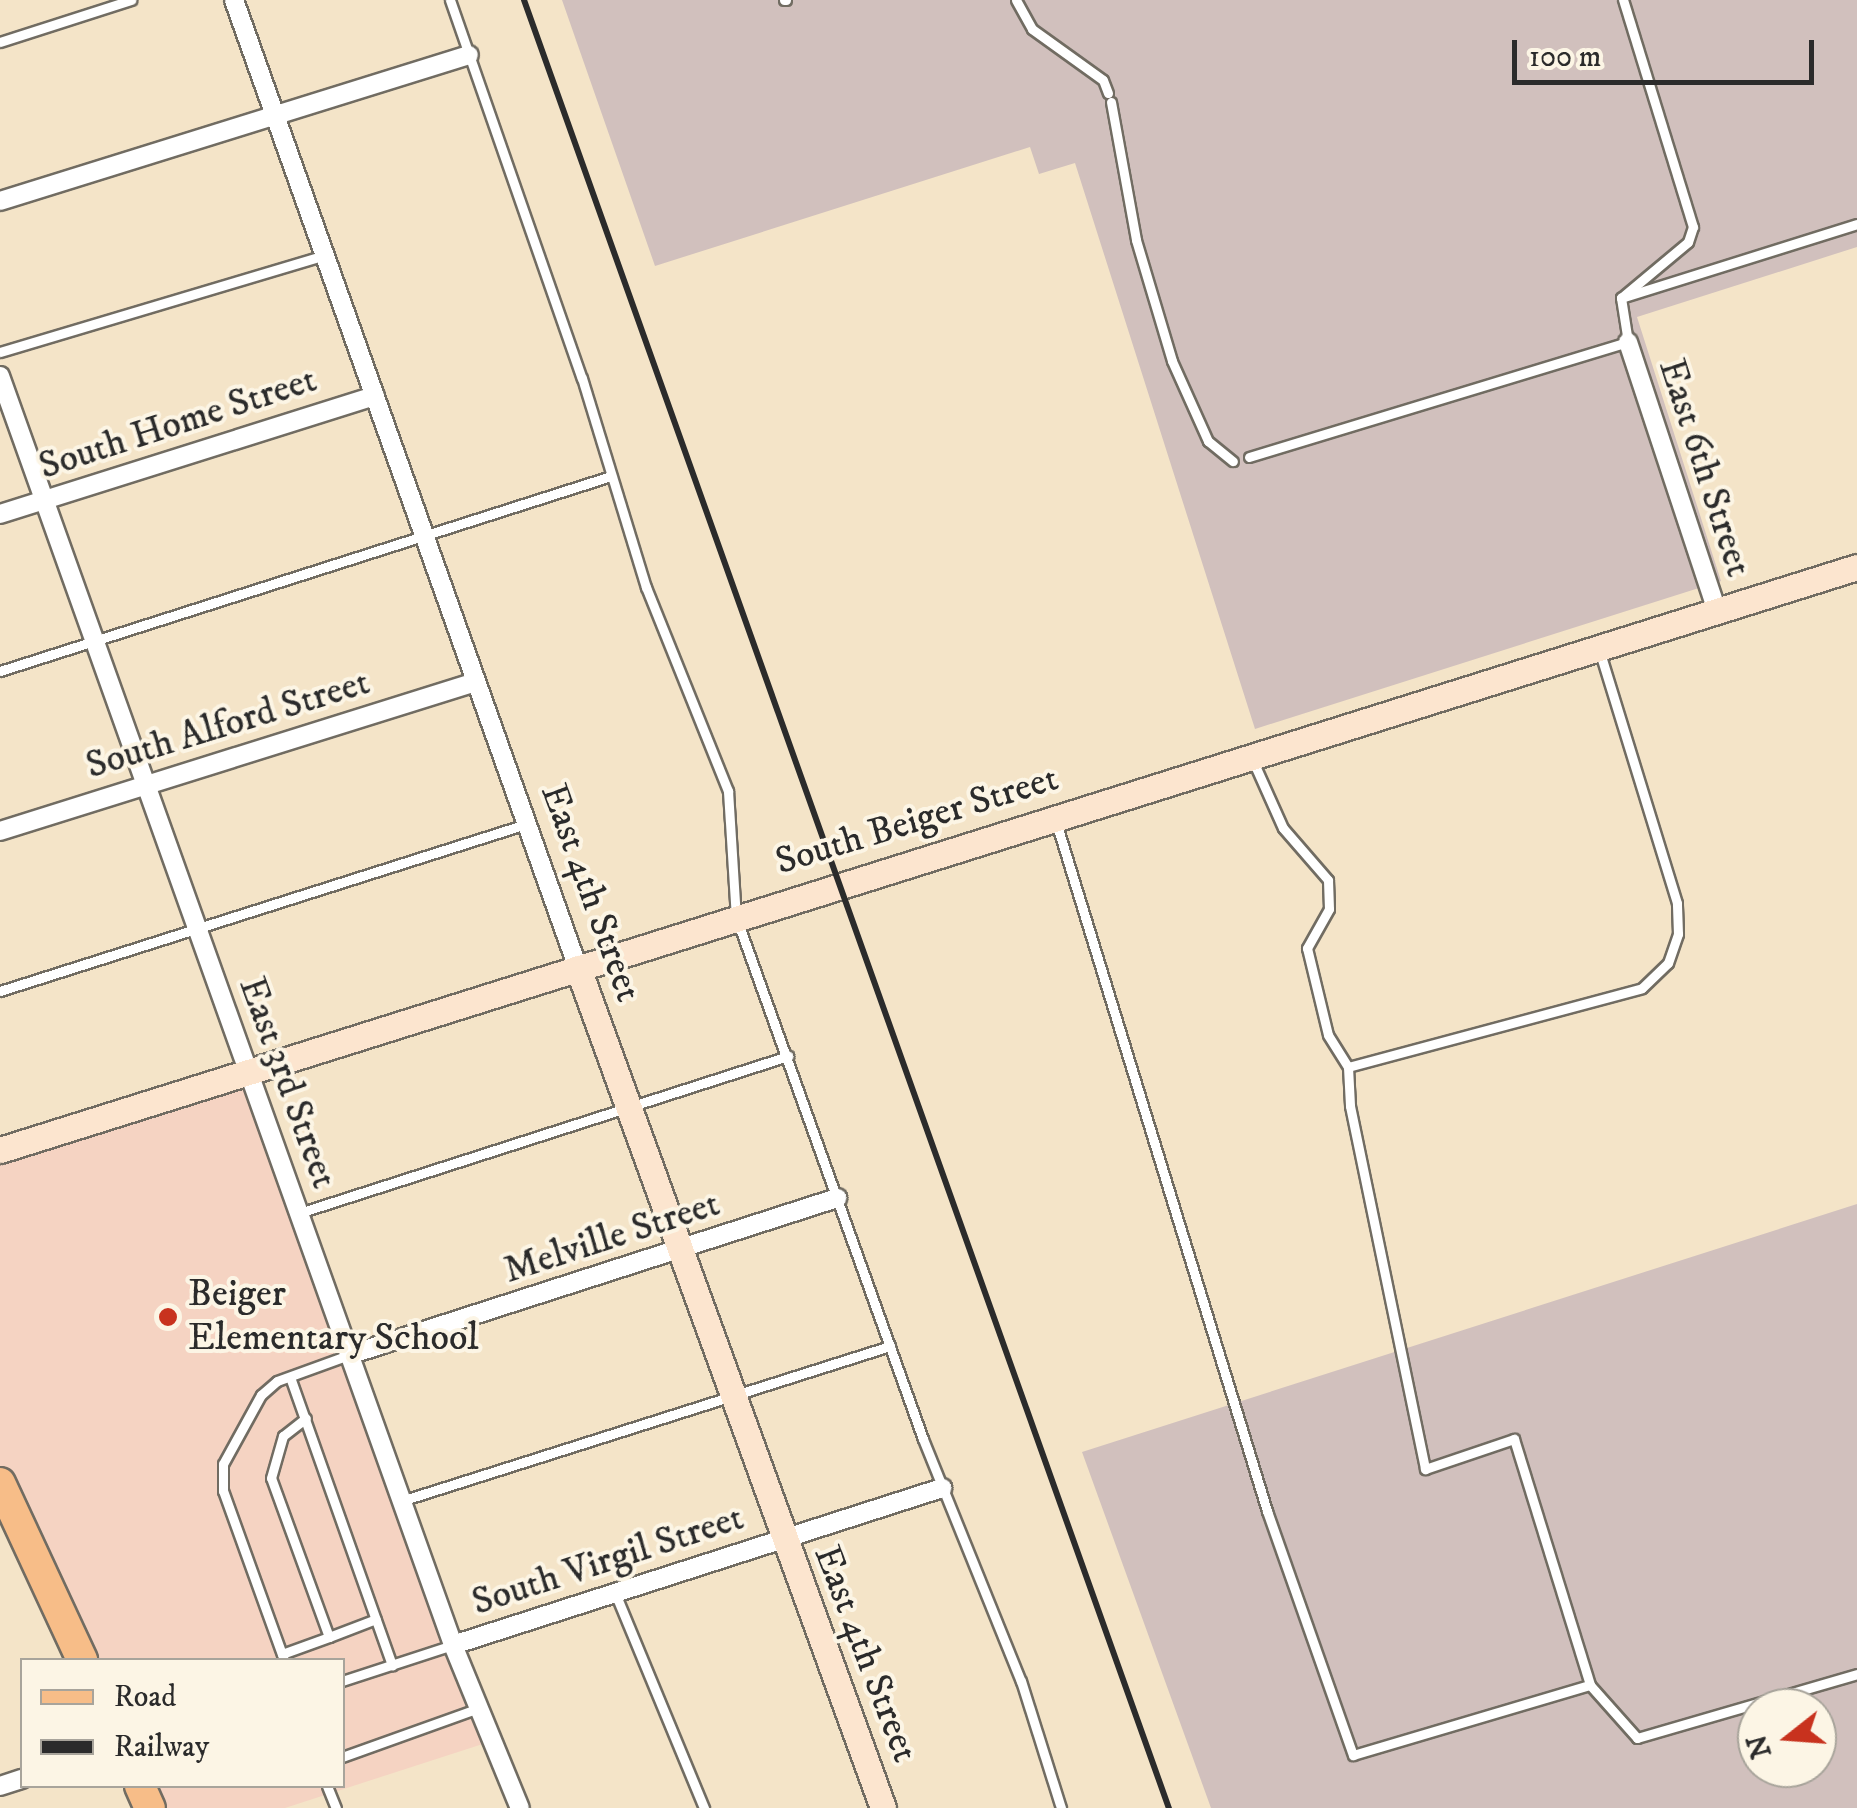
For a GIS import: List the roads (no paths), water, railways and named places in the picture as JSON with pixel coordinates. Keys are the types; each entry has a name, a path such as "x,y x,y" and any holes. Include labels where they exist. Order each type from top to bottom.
{"main road":[{"path":"0,1483 81,1658"}],"street":[{"name":"East 4th Street","path":"234,0 730,1394 883,1808"},
{"path":"0,201 469,55"},
{"name":"East 6th Street","path":"1628,342 1718,614"},
{"name":"East 3rd Street","path":"0,376 452,1645 520,1808"},
{"name":"South Home Street","path":"0,514 374,396"},
{"name":"South Beiger Street","path":"1,1146 249,1073 1054,817 1718,614 1857,567"},
{"name":"South Alford Street","path":"0,831 475,682"},
{"name":"Melville Street","path":"349,1355 680,1253 836,1198"},
{"name":"South Virgil Street","path":"452,1645 942,1488"}],"lane":[{"path":"0,42 131,0"},
{"path":"450,0 646,587 728,791 736,917 942,1488 1021,1681 1060,1808"},
{"path":"1016,0 1032,28 1103,80 1136,240 1172,361 1208,442 1234,461"},
{"path":"1621,298 1688,242 1694,226 1623,0"},
{"path":"1621,298 1857,224"},
{"path":"0,352 325,256"},
{"path":"1248,457 1628,342 1621,298"},
{"path":"0,671 426,539 612,476"},
{"path":"1348,1067 1642,988 1668,964 1678,934 1678,903 1599,649"},
{"path":"1251,756 1283,828 1328,880 1329,908 1306,948 1328,1035 1348,1067 1350,1106 1424,1469 1514,1439 1590,1685 1636,1738 1857,1674"},
{"path":"1054,817 1267,1510 1353,1755 1590,1685"},
{"path":"0,990 526,824"},
{"path":"299,1214 788,1056"},
{"path":"402,1501 890,1346"},
{"path":"349,1355 290,1376 261,1395 223,1464 223,1492 283,1657 376,1619"},
{"path":"290,1376 392,1665"},
{"path":"306,1418 283,1436 271,1478 329,1637"},
{"path":"615,1592 704,1808"},
{"path":"345,1680 452,1645"},
{"path":"345,1756 479,1708"}],"railway":[{"path":"524,0 1169,1808"}],"place":[{"name":"Beiger Elementary School","path":"168,1317"}]}
